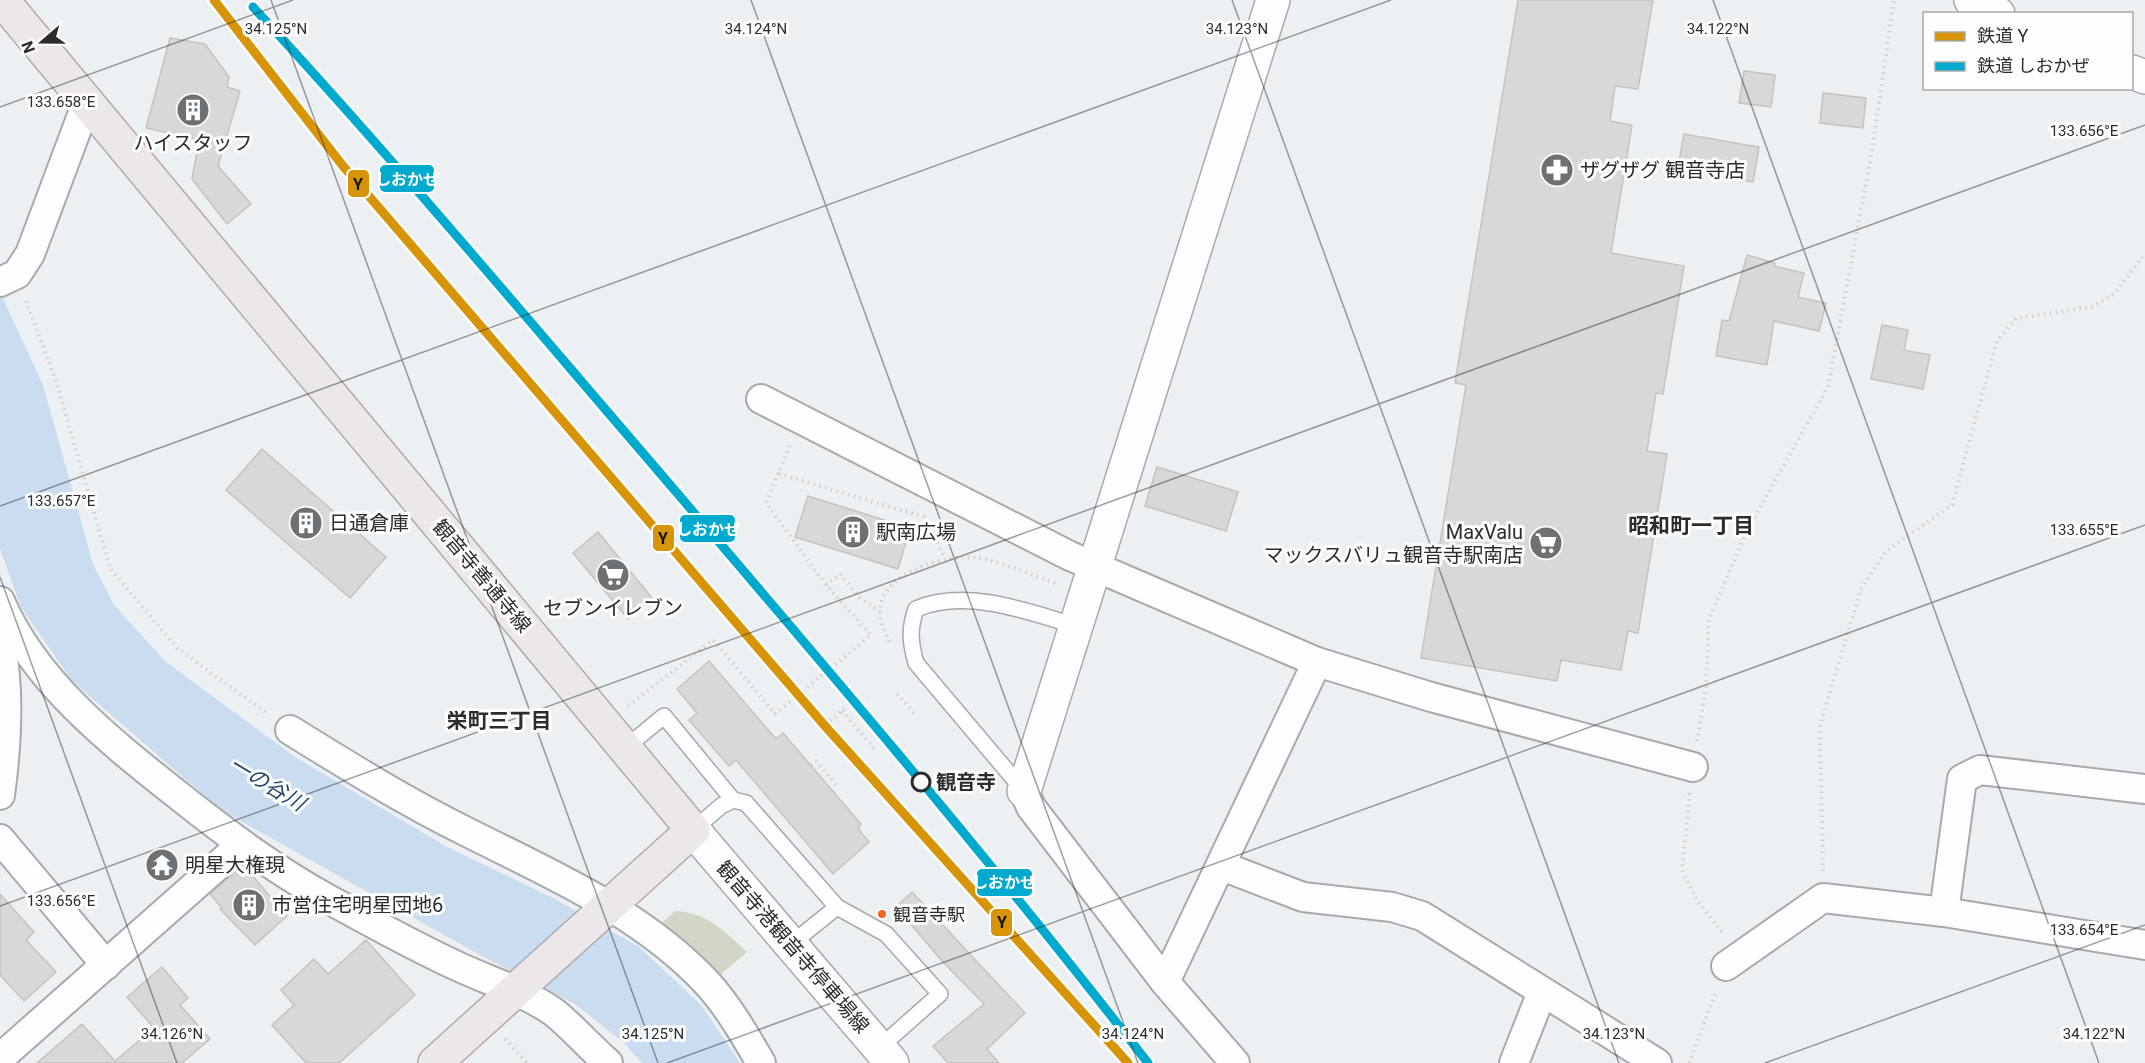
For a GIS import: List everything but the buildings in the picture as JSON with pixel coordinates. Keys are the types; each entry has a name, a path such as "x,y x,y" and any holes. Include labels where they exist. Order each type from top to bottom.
{"main road":[{"name":"観音寺善通寺線","path":"2,0 693,830"},
{"path":"435,1063 693,830"}],"street":[{"path":"1235,1063 1165,981 1031,807 1024,791 1273,0"},
{"path":"1971,0 1994,12"},
{"path":"8,278 30,254 87,102"},
{"path":"760,399 1095,567 1317,662 1431,697 1693,767"},
{"path":"0,601 8,620 40,666 83,716 140,765 241,845 326,897 455,965 516,992 554,1013 608,1063"},
{"path":"0,639 6,669 4,770 0,795"},
{"path":"1165,981 1222,866 1317,662"},
{"path":"290,730 384,788 467,832 550,871 653,934 708,985 761,1063"},
{"path":"1944,912 1962,779 1980,770 2145,789"},
{"name":"観音寺港観音寺停車場線","path":"693,830 886,1055"},
{"path":"0,839 106,965"},
{"path":"6,1058 241,845"},
{"path":"1222,866 1303,897 1392,907 1422,916 1657,1063"},
{"path":"1726,966 1823,898 1944,912 2145,945"},
{"path":"1514,1063 1542,992"}],"lane":[{"path":"1024,791 916,663 909,639 912,620 916,609 933,602 968,600 1076,626"},
{"path":"624,748 664,716 733,800 746,803 837,907 886,934 940,994 886,1055"},
{"path":"693,830 721,806 733,800"},
{"path":"791,944 837,907"}],"path":[{"path":"1689,1063 1726,966 1723,934 1697,900 1682,870 1693,767 1706,687 1709,619 1747,530 1827,387 1871,157 1894,0"},
{"path":"1823,898 1820,726 1861,589 1886,551 1952,505 1997,341 2016,318 2092,307 2114,294 2145,254"},
{"path":"8,278 56,381 111,568 177,648 290,730"},
{"path":"625,708 713,640 775,714 871,635 826,585 766,503 799,419"},
{"path":"778,474 924,518 945,558"},
{"path":"891,652 880,611 890,586 918,567 945,558 979,558 1061,585"},
{"path":"826,585 840,574 861,599 880,611"},
{"path":"897,694 917,716"},
{"path":"830,721 855,700"},
{"path":"842,711 876,750"},
{"path":"811,765 816,761 836,785"},
{"path":"505,1039 527,1063"}],"green space":[{"path":"675,911 706,919 723,930 747,952 714,980 658,926"}],"water":[{"name":"一の谷川","path":"0,292 43,385 93,564 114,605 166,662 295,757 447,847 553,898 639,947 702,1006 740,1063 642,1063 623,1042 575,1004 480,955 221,810 72,681 21,607 0,549"}],"rail line":[{"name":"Y","path":"214,0 343,166 825,726 1128,1063"},
{"name":"しおかぜ","path":"253,7 450,228 899,754 1148,1063"}],"place":[{"name":"ハイスタッフ","path":"193,110"},
{"name":"ザグザグ 観音寺店","path":"1557,170"},
{"name":"日通倉庫","path":"306,523"},
{"name":"駅南広場","path":"853,532"},
{"name":"MaxValu マックスバリュ観音寺駅南店","path":"1546,543"},
{"name":"セブンイレブン","path":"613,575"},
{"name":"観音寺","path":"921,782"},
{"name":"明星大権現","path":"162,865"},
{"name":"市営住宅明星団地6","path":"249,905"},
{"name":"観音寺駅","path":"882,914"}],"district":[{"name":"昭和町一丁目","path":"1691,526"},
{"name":"栄町三丁目","path":"499,721"}]}
